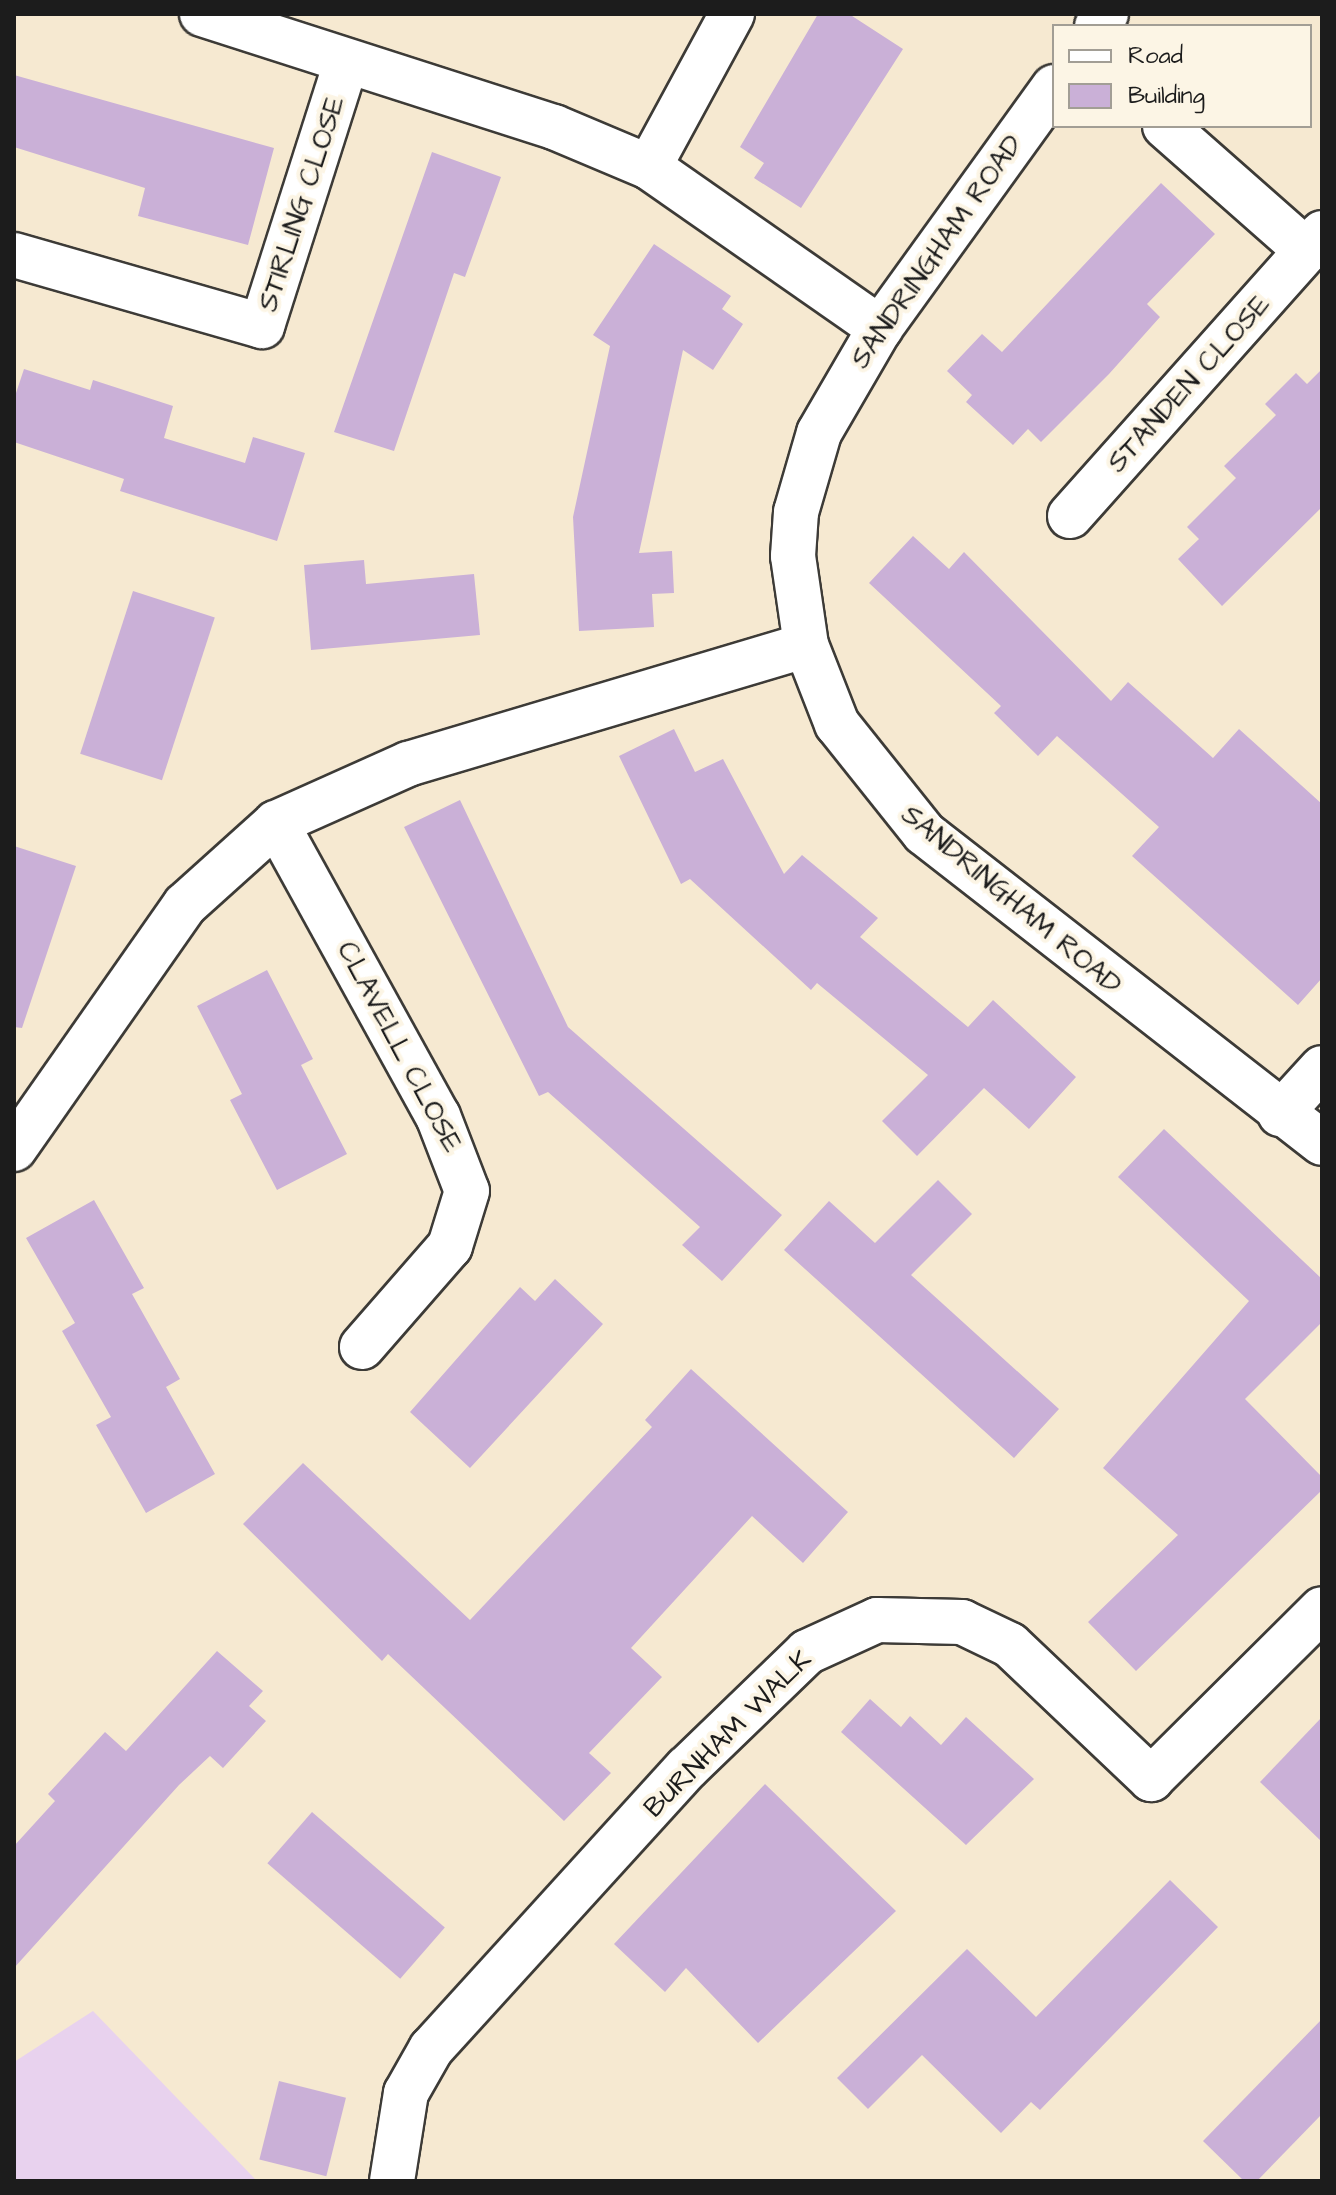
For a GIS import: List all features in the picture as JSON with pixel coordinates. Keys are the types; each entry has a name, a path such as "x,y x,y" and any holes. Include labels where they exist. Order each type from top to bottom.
{"street":[{"name":"STIRLING CLOSE","path":"202,14 346,63 568,132 649,167 880,328"},
{"path":"649,167 732,14"},
{"name":"STIRLING CLOSE","path":"14,255 262,326 346,63"},
{"name":"SANDRINGHAM ROAD","path":"1052,90 880,328 819,433 796,512 793,556 806,645 837,724 924,833 1280,1114 1322,1143"},
{"name":"STANDEN CLOSE","path":"1070,516 1314,242 1168,128"},
{"path":"14,1149 185,905 276,823 408,764 806,645"},
{"name":"CLAVELL CLOSE","path":"276,823 432,1105 467,1191 450,1246 362,1347"},
{"path":"1280,1114 1322,1068"},
{"name":"BURNHAM WALK","path":"392,2181 406,2093 431,2049 687,1768 807,1652 877,1620 962,1622 1010,1645 1151,1779 1322,1609"}],"shaded area":[{"path":"93,2011 257,2181 14,2181 14,2062"}],"building":[{"path":"818,14 849,14 903,49 801,208 754,178 764,163 740,147"},
{"path":"14,75 274,148 248,245 138,216 145,188 14,147"},
{"path":"432,152 501,177 465,277 454,273 394,451 334,432"},
{"path":"1161,183 1215,234 1147,304 1160,317 1109,374 1041,442 1028,429 1013,445 966,402 972,395 947,371 982,334 1002,352"},
{"path":"654,244 731,296 722,309 743,324 713,370 683,350 639,553 672,551 674,593 652,594 654,627 579,631 573,517 610,346 593,335"},
{"path":"24,369 90,390 93,380 173,406 164,438 245,463 253,437 305,453 277,541 120,491 124,479 14,442 14,399"},
{"path":"1322,369 1322,507 1222,606 1178,559 1199,539 1187,527 1236,478 1224,466 1276,415 1265,404 1296,373 1307,384"},
{"path":"913,536 949,569 964,552 1111,701 1128,682 1213,758 1239,729 1322,804 1322,978 1298,1005 1132,856 1159,827 1057,736 1038,756 994,713 1001,706 869,583"},
{"path":"364,560 366,584 474,574 480,635 311,650 304,565"},
{"path":"133,591 215,618 162,780 80,754"},
{"path":"674,729 695,772 723,759 784,874 802,855 878,918 860,937 968,1027 993,1000 1076,1077 1029,1129 984,1088 917,1156 882,1121 928,1075 817,983 811,990 690,879 681,884 619,756"},
{"path":"460,800 568,1027 782,1215 722,1281 682,1245 700,1227 548,1092 539,1096 404,827"},
{"path":"14,846 76,866 22,1028 14,1027"},
{"path":"267,970 313,1059 301,1065 347,1154 277,1190 230,1100 242,1094 197,1006"},
{"path":"1164,1129 1322,1279 1322,1322 1245,1399 1322,1477 1322,1490 1136,1671 1088,1622 1178,1535 1103,1468 1249,1301 1118,1177"},
{"path":"938,1180 972,1214 911,1275 1059,1409 1014,1458 784,1250 829,1201 875,1243"},
{"path":"94,1200 144,1288 132,1294 180,1379 166,1387 215,1474 146,1513 96,1425 111,1417 62,1331 75,1323 26,1238"},
{"path":"555,1279 603,1324 470,1468 410,1412 520,1287 535,1301"},
{"path":"691,1369 848,1512 803,1563 752,1516 631,1648 662,1677 589,1753 611,1773 564,1821 388,1654 382,1661 243,1524 303,1463 470,1620 652,1427 645,1420"},
{"path":"217,1651 263,1691 249,1706 266,1721 223,1768 210,1756 179,1785 14,1968 14,1846 55,1801 48,1794 105,1732 126,1751"},
{"path":"870,1699 901,1727 910,1716 941,1745 966,1717 1034,1779 966,1845 841,1732"},
{"path":"1322,1717 1322,1842 1260,1782"},
{"path":"765,1784 896,1911 758,2043 686,1968 665,1992 614,1944"},
{"path":"312,1812 445,1927 400,1979 267,1863"},
{"path":"1170,1880 1218,1927 1040,2110 1031,2102 1001,2133 922,2055 868,2109 837,2078 967,1949 1036,2017"},
{"path":"1322,2019 1322,2114 1257,2181 1244,2181 1203,2141"},
{"path":"279,2081 346,2098 326,2176 259,2160"}]}
